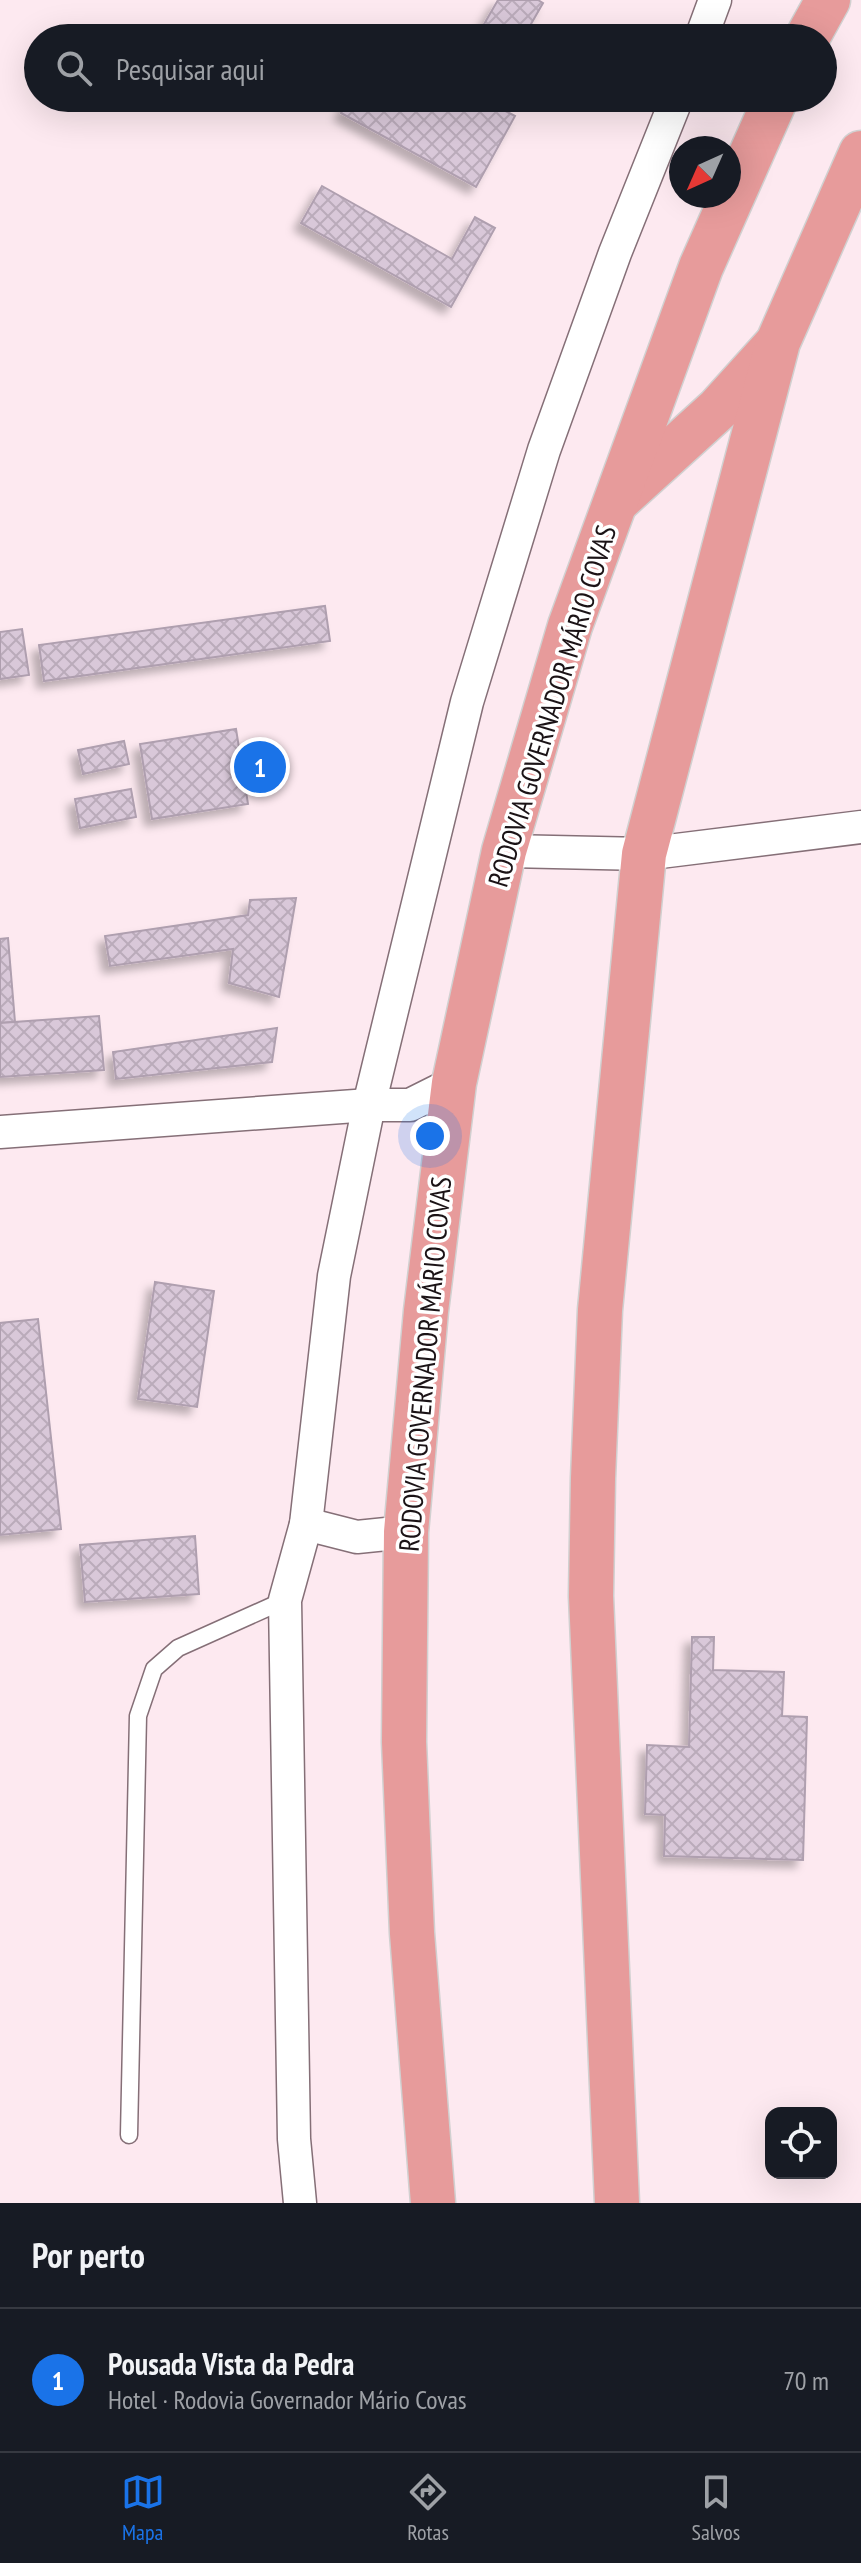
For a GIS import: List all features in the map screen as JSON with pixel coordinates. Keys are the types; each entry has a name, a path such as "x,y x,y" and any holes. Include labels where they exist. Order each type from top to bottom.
{"highway":[{"path":"815,24 828,0"},
{"name":"RODOVIA GOVERNADOR MÁRIO COVAS","path":"433,2203 409,1870 404,1742 406,1532 426,1311 454,1083 504,851 570,626 701,267 770,112"},
{"path":"617,2203 591,1596 592,1493 600,1310 644,854 778,342 861,153"},
{"path":"613,504 718,409 778,342"}],"street":[{"path":"706,24 715,0"},
{"path":"300,2203 294,2139 285,1600 306,1524 334,1276 369,1105 467,702 539,465 615,253 671,112"},
{"path":"504,851 644,854 861,827"},
{"path":"0,1132 369,1105 410,1105 454,1083"},
{"path":"306,1524 357,1537 406,1532"}],"lane":[{"path":"129,2135 138,1716 154,1669 178,1648 285,1600"}],"building":[{"path":"498,0 538,0 543,3 531,24 484,24"},
{"path":"507,112 515,116 476,187 341,113"},
{"path":"322,186 452,259 475,217 495,228 451,307 301,223"},
{"path":"325,606 330,641 44,681 39,645"},
{"path":"22,629 29,675 0,679 0,632"},
{"path":"236,729 248,804 152,819 140,744"},
{"path":"124,741 129,764 83,774 78,750"},
{"path":"131,789 136,817 80,828 75,799"},
{"path":"296,898 279,997 229,983 233,949 110,966 105,936 248,915 250,900"},
{"path":"8,938 15,1022 0,1023 0,939"},
{"path":"99,1016 104,1070 0,1077 0,1023"},
{"path":"277,1028 272,1062 116,1079 113,1052"},
{"path":"155,1282 214,1291 197,1407 138,1399"},
{"path":"38,1319 61,1529 0,1535 0,1323"},
{"path":"195,1536 199,1594 85,1602 80,1545"},
{"path":"692,1637 714,1637 713,1670 784,1672 782,1716 807,1717 803,1860 664,1856 665,1815 645,1814 647,1745 689,1747"}],"place":[{"name":"Pousada Vista da Pedra","path":"260,767"}]}
